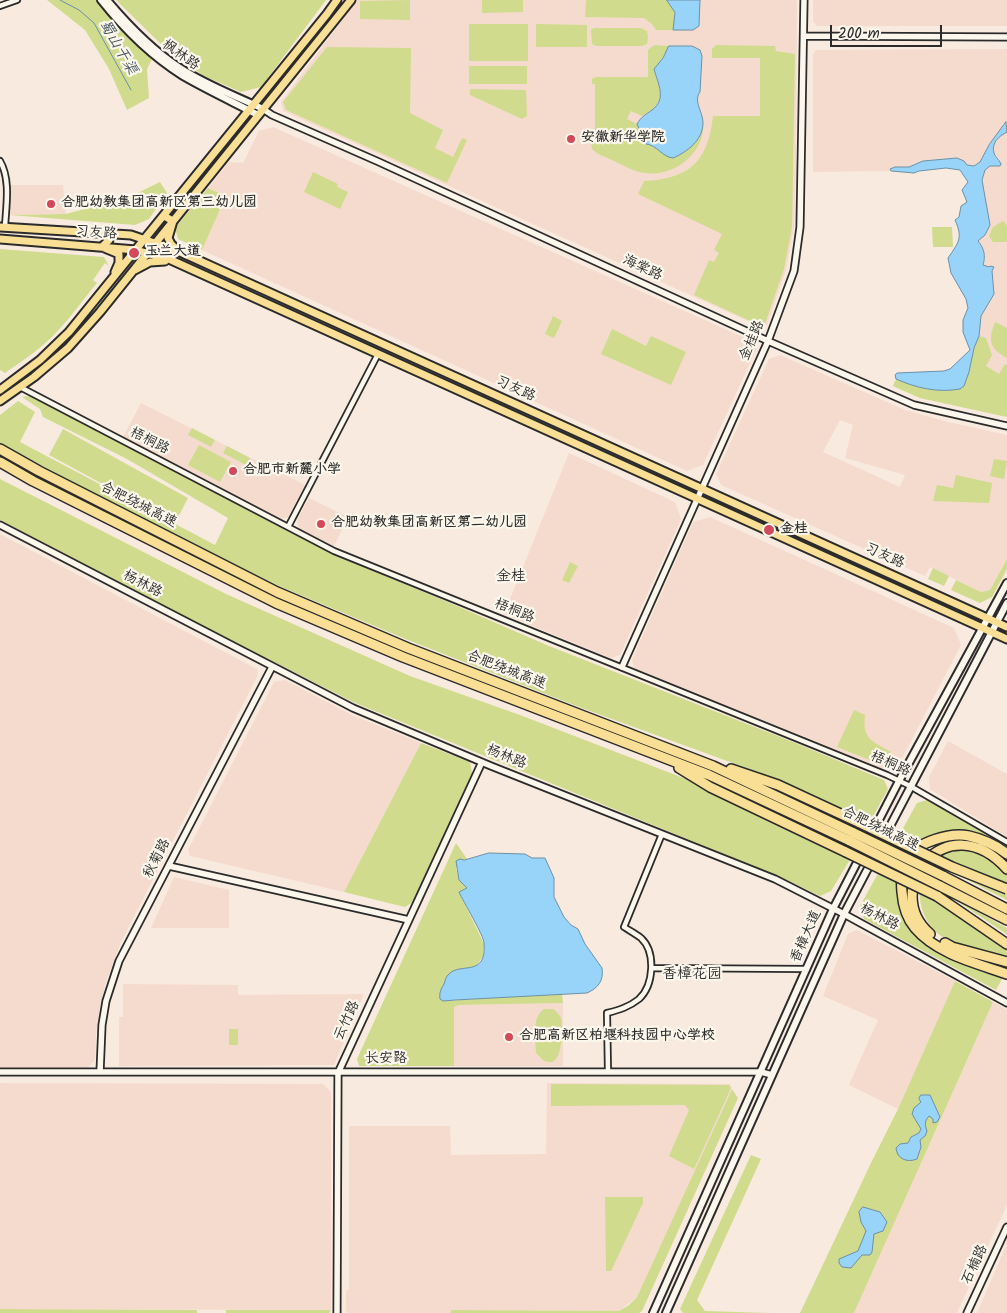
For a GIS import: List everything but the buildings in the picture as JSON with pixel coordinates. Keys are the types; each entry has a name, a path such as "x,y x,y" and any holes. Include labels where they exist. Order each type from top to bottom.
{"highway":[{"name":"合肥绕城高速","path":"0,449 39,472 277,592 408,648 713,766 852,837 940,886 1007,920"},
{"name":"合肥绕城高速","path":"0,462 33,481 276,603 403,657 709,775 943,876 1007,909"},
{"path":"665,747 778,785 952,867 1007,889"},
{"path":"660,756 710,787 937,896 1007,944"},
{"path":"1007,854 982,840 969,836 957,834 936,839 923,845 907,858 901,882 905,912 915,928 928,940 963,958 1007,974"},
{"path":"1007,869 999,860 978,847 957,845 941,849 926,859 915,880 912,893 915,914 925,930 934,938 952,947 1007,962"}],"main road":[{"name":"枫林路","path":"101,0 128,32 182,76 252,107"},
{"name":"枫林路","path":"107,0 153,48 180,68 261,112"},
{"path":"0,390 40,360 69,332 337,0"},
{"path":"0,401 34,377 68,348 125,281 351,0"},
{"path":"164,216 173,221"},
{"path":"173,221 168,238 178,251"},
{"path":"131,235 146,230 158,223"},
{"name":"习友路","path":"3,227 131,235 178,251 1007,627"},
{"path":"103,233 109,240 102,247 119,254 119,263 110,282"},
{"name":"习友路","path":"0,239 136,250 172,260 1007,640"},
{"path":"133,271 150,262 172,260"},
{"path":"117,274 125,281"},
{"name":"香樟大道","path":"653,1313 833,909 899,780 1007,584"},
{"name":"香樟大道","path":"666,1313 844,914 1007,603"},
{"path":"672,1300 672,1313"}],"street":[{"path":"0,6 17,0"},
{"name":"金桂路","path":"622,668 768,340 794,270 800,227 804,0"},
{"path":"804,36 1007,37"},
{"name":"海棠路","path":"261,112 272,115 379,162 914,405 1007,426"},
{"path":"0,161 3,166 6,182 3,227"},
{"path":"288,527 378,354"},
{"name":"梧桐路","path":"20,387 334,551 899,780 1007,842"},
{"name":"杨林路","path":"0,525 353,708 482,762 775,879 844,914 1007,1003"},
{"name":"秋菊路","path":"100,1072 102,1025 106,1000 119,961 272,667"},
{"name":"云竹路","path":"337,1313 338,1073 482,762"},
{"path":"608,1072 607,1013 625,1008 645,992 652,968 649,950 641,938 624,928 662,834"},
{"path":"169,866 409,920"},
{"path":"652,968 807,969"},
{"name":"长安路","path":"0,1072 761,1072 772,1075"},
{"name":"石楠路","path":"967,1313 1005,1236 1007,1227"}],"shaded area":[{"name":"安徽新华学院","path":"357,0 797,0 794,228 786,270 767,325 761,327 283,111 281,102"},
{"path":"813,0 1007,0 1007,26 817,26 813,22"},
{"path":"1007,49 1007,122 989,145 980,162 974,166 967,165 964,161 953,159 923,161 909,167 895,167 890,169 891,171 813,172 813,54 816,50"},
{"path":"273,127 754,342 756,350 703,465 687,471 202,250 226,196 208,188 229,162 243,163 259,131"},
{"path":"1007,132 1007,417 920,398 893,386 896,379 926,389 947,391 967,381 981,316 994,294 993,267 989,268 983,265 985,255 978,241 990,225 982,180 985,170 1000,160 994,153 994,143 1001,135"},
{"path":"10,185 63,185 66,214 10,215"},
{"path":"780,355 905,410 1007,435 1007,559 990,590 981,592 930,567 925,576 721,485 716,474 769,359","holes":["840,420 853,425 845,458 905,475 900,487 823,452"]},
{"name":"合肥市新麓小学","path":"141,403 305,485 288,517 281,519 123,437"},
{"path":"569,453 675,502 681,519 620,655 611,658 504,614"},
{"name":"合肥幼教集团高新区第二幼儿园","path":"309,498 348,517 334,546 298,528 297,520"},
{"path":"710,517 954,628 961,645 899,764 889,771 634,668 632,660 693,522"},
{"path":"0,534 257,669 258,675 121,942 106,982 100,1006 95,1060 87,1069 0,1070"},
{"path":"285,680 352,715 421,743 344,892 190,856 188,850 274,682"},
{"path":"948,741 1007,774 1007,837 930,789 929,777"},
{"path":"174,877 229,890 229,928 151,928"},
{"path":"857,930 955,981 898,1109 849,1085 878,1020 823,996 848,934"},
{"path":"123,984 238,985 238,995 364,994 334,1065 119,1066 119,1017 123,1017"},
{"path":"993,1002 1007,1010 1007,1205 957,1313 854,1313"},
{"name":"合肥高新区柏堰科技园中心学校","path":"563,1003 563,1066 454,1066 454,1007 459,1005"},
{"path":"0,1083 323,1084 331,1092 331,1310 0,1309"},
{"path":"547,1083 730,1084 732,1089 637,1297 619,1311 451,1310 451,1313 348,1313 346,1311 346,1290 349,1290 349,1126 450,1126 451,1155 546,1154"},
{"path":"1007,1246 1007,1313 977,1313 1005,1248"}],"green space":[{"path":"47,0 96,0 125,33 152,59 147,69 149,98 127,110 109,69 85,30"},
{"path":"116,0 326,0 261,87 241,92 204,76 168,51"},
{"path":"410,0 410,20 360,19 360,1"},
{"path":"482,0 523,0 523,12 482,13"},
{"path":"586,0 667,0 675,13 673,30 656,30 644,18 585,17"},
{"path":"469,24 528,24 528,61 469,61"},
{"path":"536,24 587,25 587,47 536,47"},
{"path":"594,28 641,28 647,31 647,44 642,46 596,46 592,44 591,30"},
{"path":"654,45 669,46 663,58 654,69 660,90 659,101 656,106 642,116 631,111 627,119 637,124 646,144 699,135 703,124 699,144 686,161 667,171 645,173 628,168 592,149 591,143 595,142 595,84 592,84 592,79 596,77 648,77 648,50"},
{"path":"716,45 775,46 776,51 795,54 792,227 784,269 765,324 761,326 694,295 709,260 714,262 719,253 714,250 722,234 638,194 644,181 673,176 694,165 707,145 713,116 760,116 760,58 712,58 712,49"},
{"path":"327,47 411,48 410,113 443,130 435,148 453,157 462,138 467,140 447,183 286,110 283,102"},
{"path":"469,66 527,66 527,84 469,84"},
{"path":"470,89 526,90 527,116 522,119 470,95"},
{"path":"313,172 338,184 337,187 348,192 340,209 304,192"},
{"path":"160,182 167,193 149,219 135,225 10,215 66,214 129,197"},
{"path":"208,188 226,196 202,250 178,239 175,228"},
{"path":"1003,221 1007,225 1007,242 993,242 989,236 993,227"},
{"path":"932,227 952,227 953,247 933,247"},
{"path":"0,249 104,257 109,266 105,263 93,280 97,283 52,337 35,352 5,373 0,370"},
{"path":"553,316 562,321 554,338 545,334"},
{"path":"995,322 1007,328 1007,358 993,347 991,334"},
{"path":"612,329 646,346 651,336 686,352 671,385 601,354"},
{"path":"979,336 986,338 992,355 986,366 999,374 1005,364 1007,365 1007,417 920,398 893,386 896,379 926,389 947,391 969,372 974,348"},
{"path":"30,396 330,553 549,646 884,780 888,789 870,822 771,777 579,707 408,640 279,586 175,537 0,443 0,415 18,401 35,412 20,442 215,545 228,518 127,459 43,417 40,409 22,397"},
{"path":"192,428 215,440 211,447 188,435"},
{"path":"63,429 188,498 175,523 49,455"},
{"path":"199,445 231,462 220,482 188,465"},
{"path":"227,446 250,458 246,465 223,453"},
{"path":"994,459 1007,461 1004,479 990,476"},
{"path":"956,475 992,483 989,503 933,501 937,485 953,488"},
{"path":"0,479 226,594 410,676 520,715 686,779 851,858 831,891 820,896 787,880 353,702 0,520"},
{"path":"1007,559 1007,569 992,597 980,603 951,590 956,580 981,592 990,590"},
{"path":"570,562 578,566 569,583 562,580"},
{"path":"933,568 949,576 944,586 928,579"},
{"path":"854,710 865,715 865,729 870,738 891,752 885,766 837,747"},
{"path":"421,743 470,762 472,773 413,902 405,907 344,892"},
{"path":"927,800 993,838 976,833 913,847 900,878 899,898 902,915 910,929 937,951 1003,977 996,990 864,919 860,906 917,803"},
{"path":"456,843 467,859 456,868 459,880 467,888 459,892 484,944 483,956 477,965 473,968 455,970 443,1001 562,994 563,1003 459,1005 454,1007 454,1066 359,1066 357,1059"},
{"path":"960,850 980,854 1007,873 1007,900 950,871 934,900 1007,948 1007,957 965,946 941,936 932,928 921,907 921,883 925,872 932,862 942,855"},
{"path":"954,899 1007,928 1007,935 1005,933"},
{"path":"955,981 993,1002 854,1313 800,1313 898,1109"},
{"path":"544,1009 553,1009 557,1012 562,1022 559,1052 555,1060 551,1062 544,1061 536,1053 536,1023 537,1018"},
{"path":"229,1029 238,1029 238,1045 229,1045"},
{"path":"551,1084 729,1085 731,1088 694,1169 669,1156 689,1110 685,1105 551,1106"},
{"path":"732,1089 738,1098 642,1311 639,1313 451,1313 451,1310 619,1311 629,1305 637,1297"},
{"path":"751,1155 761,1159 697,1300 705,1311 770,1313 683,1313 680,1309"},
{"path":"605,1197 643,1197 643,1203 611,1271 606,1271"},
{"path":"0,1309 197,1310 197,1313 0,1313"},
{"path":"226,1310 331,1310 329,1313 226,1313"}],"water":[{"path":"667,0 700,0 699,26 693,30 673,30 675,13"},
{"path":"669,46 692,46 700,50 702,56 698,103 703,119 702,129 693,145 673,158 646,144 637,124 657,106 660,91 654,69 663,58"},
{"path":"1006,122 1007,132 999,138 993,149 1001,164 1000,166 990,166 985,170 982,180 990,225 985,235 978,241 984,252 983,265 994,267 992,271 994,294 981,316 979,336 964,386 960,389 935,390 896,379 895,375 897,373 944,371 950,369 970,350 963,332 963,320 968,308 966,299 951,273 948,258 959,240 959,231 955,220 959,217 961,206 967,202 962,190 968,182 960,170 946,168 914,173 891,171 890,169 909,167 923,161 957,158 964,161 967,165 974,166 980,162 989,145"},
{"path":"489,853 525,854 532,858 545,858 554,878 554,897 564,917 571,925 578,929 585,944 602,968 601,980 594,989 587,993 443,1001 440,999 440,991 446,977 454,971 477,965 484,954 483,939 459,892 467,888 459,880 456,861"},
{"path":"921,1095 930,1095 940,1117 937,1122 933,1123 933,1119 929,1116 925,1124 927,1131 920,1140 921,1147 917,1159 906,1160 898,1155 896,1148 900,1144 908,1143 911,1137 919,1133 921,1129 912,1114 914,1108 921,1102 919,1099"},
{"path":"863,1207 880,1212 887,1222 883,1231 874,1234 870,1255 862,1255 851,1268 842,1267 839,1259 858,1251 866,1231 861,1222 859,1212"}],"waterway":[{"name":"蜀山干渠","path":"60,0 79,10 94,23 131,90"}],"place":[{"name":"安徽新华学院","path":"571,139"},
{"name":"合肥幼教集团高新区第三幼儿园","path":"51,204"},
{"name":"玉兰大道","path":"134,253"},
{"name":"合肥市新麓小学","path":"233,471"},
{"name":"合肥幼教集团高新区第二幼儿园","path":"321,524"},
{"name":"金桂","path":"769,530"},
{"name":"合肥高新区柏堰科技园中心学校","path":"509,1037"}],"district":[{"name":"金桂","path":"511,577"},
{"name":"香樟花园","path":"692,975"}]}
